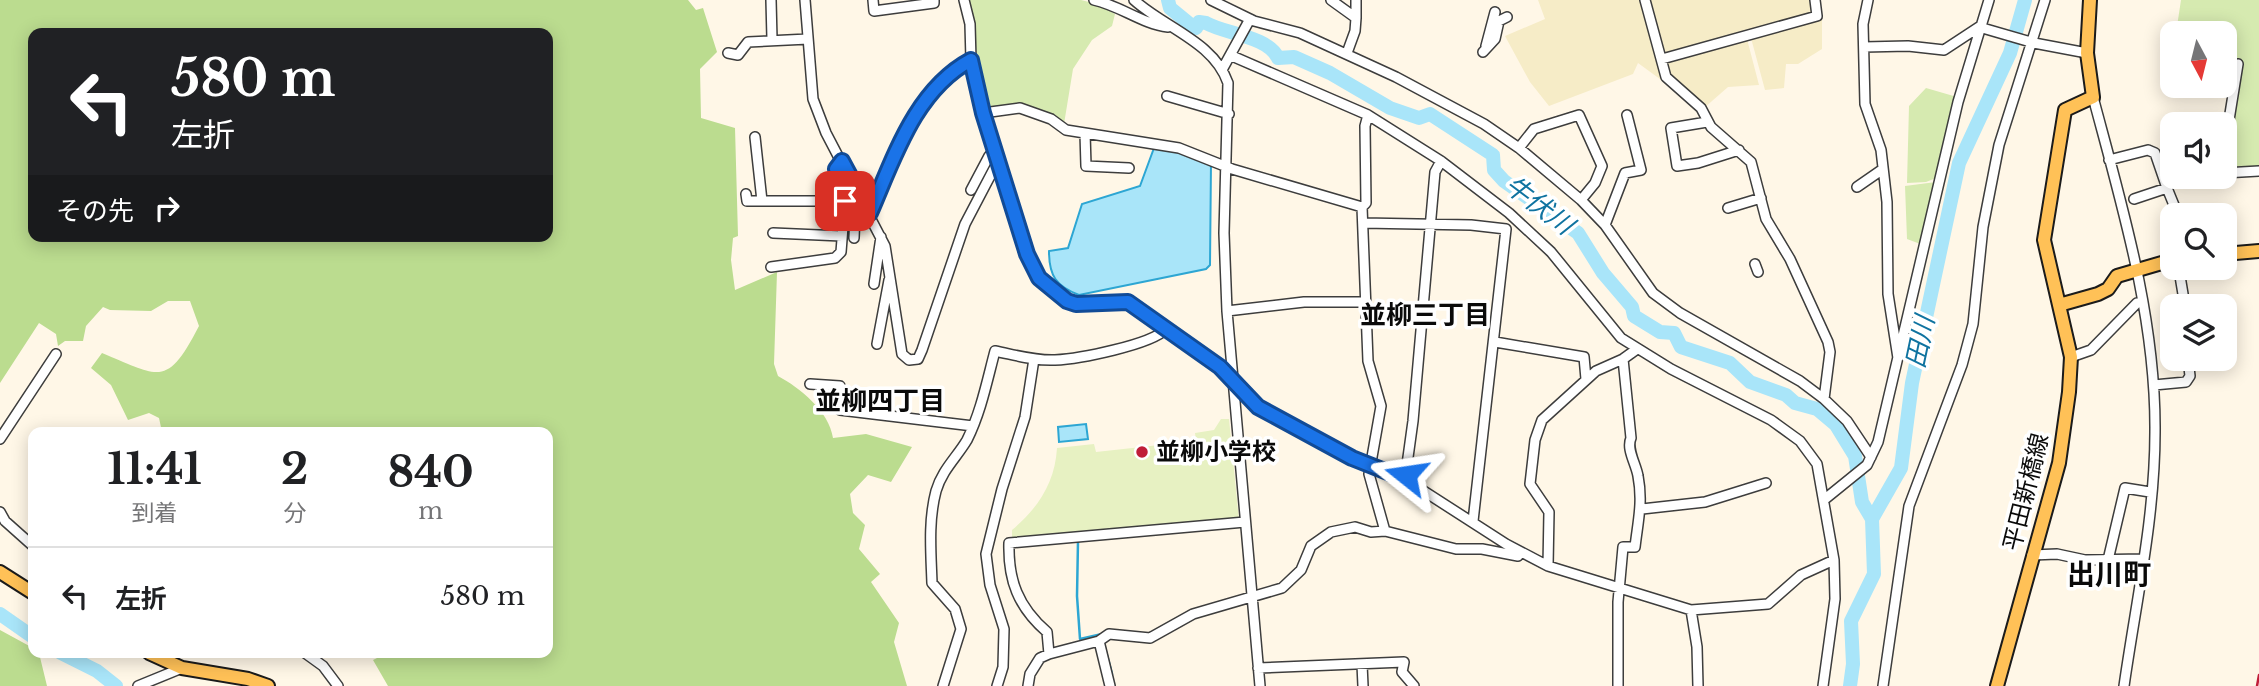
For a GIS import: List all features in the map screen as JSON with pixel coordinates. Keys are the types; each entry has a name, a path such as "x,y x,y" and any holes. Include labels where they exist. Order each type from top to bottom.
{"main road":[{"path":"2090,0 2087,53 2093,97"},
{"name":"平田新橋線","path":"1997,686 2059,463 2071,357 2044,240 2062,118 2071,105 2093,97"},
{"path":"2237,253 2259,251"},
{"path":"2059,305 2098,295 2108,289 2117,276 2160,264"},
{"path":"0,572 28,590"},
{"path":"160,658 183,668 248,679 268,686"}],"street":[{"path":"771,0 772,39"},
{"path":"806,0 813,99 881,237 891,275 902,354 909,360 918,359 965,224 997,158"},
{"path":"873,0 874,11 934,3 934,0"},
{"path":"964,0 970,24 971,60 983,113 1027,254 1039,278 1067,301 1076,304 1128,302 1220,367 1258,407 1352,458 1405,479 1530,559"},
{"path":"1094,0 1110,2 1153,25 1170,27"},
{"path":"1134,0 1212,54 1223,68 1228,83 1224,233 1227,311 1260,686"},
{"path":"1211,0 1250,20 1300,33 1347,53 1484,124 1519,148 1581,200 1605,225 1654,293 1668,304 1800,381 1824,399 1847,421 1869,461"},
{"path":"1331,0 1356,18"},
{"path":"1347,53 1355,31 1356,0"},
{"path":"1644,0 1667,78 1701,108 1707,122 1751,162 1766,219 1790,259 1828,342 1830,352 1824,399"},
{"path":"1662,59 1817,16 1815,0"},
{"path":"1868,0 1864,47 1865,104 1881,150 1887,202 1888,295 1899,363"},
{"path":"1826,499 1869,461 1882,432 1958,102 1989,0"},
{"path":"1883,686 1909,506 1962,365 1973,324 1983,227 1993,176 2029,41 2045,0"},
{"path":"1495,12 1485,49 1495,39 1499,21 1507,17"},
{"path":"1223,68 1250,20"},
{"path":"1864,47 1908,46 1944,50 1980,27 2087,53"},
{"path":"728,53 738,55 748,42 808,39"},
{"path":"1233,54 1368,115 1441,161 1509,213 1551,252 1621,338 1771,420 1800,441 1817,464 1826,499 1834,560 1835,600 1823,686"},
{"path":"870,213 903,136 922,107 949,72 971,60"},
{"path":"2230,112 2238,64"},
{"path":"1167,96 1229,114"},
{"path":"2093,97 2137,271 2149,333 2154,385 2155,431 2150,492 2124,686"},
{"path":"983,113 1020,108 1051,119 1066,130 1108,134 1146,145 1179,148 1227,167 1362,207"},
{"path":"1368,115 1365,126 1366,203 1362,207 1365,302 1368,360 1381,406 1369,474 1385,531"},
{"path":"1519,148 1534,129 1579,115 1602,166 1595,183 1581,200"},
{"path":"1605,225 1625,173 1641,170 1627,115"},
{"path":"1707,122 1671,128 1677,166 1698,163 1739,150"},
{"path":"1085,133 1086,166 1129,168"},
{"path":"755,137 762,201"},
{"path":"2109,160 2148,150 2155,153 2160,164"},
{"path":"971,190 989,156 997,158"},
{"path":"771,267 835,258 841,252 845,201 836,169 842,161"},
{"path":"1405,479 1435,172 1441,161"},
{"path":"1857,187 1882,169"},
{"path":"2237,172 2259,171"},
{"path":"2134,199 2160,185"},
{"path":"854,238 856,187"},
{"path":"746,194 747,201 845,201"},
{"path":"1728,208 1760,198"},
{"path":"1363,223 1506,229 1473,521"},
{"path":"773,233 842,236"},
{"path":"874,284 881,237"},
{"path":"877,344 891,275"},
{"path":"1227,311 1304,302 1365,302"},
{"path":"2071,357 2091,350 2137,303"},
{"path":"943,686 961,629 955,609 932,583 931,521 936,490 946,468 973,426 995,351 1034,359 1056,360 1157,337 1166,329"},
{"path":"1495,342 1584,357 1586,379"},
{"path":"1548,566 1549,512 1530,484 1535,440 1542,420 1586,379 1637,349"},
{"path":"0,439 56,354"},
{"path":"997,686 1003,667 1004,629 990,585 986,555 1002,489 1025,416 1034,359"},
{"path":"1618,686 1619,590 1623,547 1635,547 1642,509 1638,474 1629,443 1631,438 1623,359"},
{"path":"2154,385 2186,383 2189,371"},
{"path":"810,384 840,386 840,410 973,426"},
{"path":"1642,509 1705,502 1766,483"},
{"path":"2108,560 2125,488 2150,492"},
{"path":"0,512 5,521 28,542"},
{"path":"1049,654 1047,632 1027,615 1018,597 1009,570 1009,543 1245,522"},
{"path":"1028,686 1030,674 1040,658 1049,654 1099,641 1109,634 1150,638 1193,614 1282,588 1301,569 1311,546 1331,532 1355,527 1371,532 1385,531 1456,549 1482,549 1530,559 1611,584 1619,590 1663,598 1691,610 1768,604 1801,575 1834,560"},
{"path":"2032,555 2057,554 2108,560 2143,559"},
{"path":"1691,610 1697,647 1698,686"},
{"path":"1099,641 1110,686"},
{"path":"312,658 323,666 338,686"},
{"path":"1258,668 1404,662 1402,672 1414,686"},
{"path":"1362,664 1363,686"},
{"path":"138,686 183,668"}],"shaded area":[{"path":"1538,0 1640,0 1664,82 1638,63 1633,74 1549,106 1530,82 1505,36 1545,19"},
{"path":"1649,0 1812,0 1813,12 1810,16 1669,55 1664,54"},
{"path":"1822,18 1822,49 1798,64 1786,64 1784,88 1765,90 1751,38"},
{"path":"1747,39 1759,85 1728,87 1704,108 1671,76 1667,63 1670,60"}],"green space":[{"path":"0,0 688,0 696,10 703,8 717,52 700,69 701,118 735,128 738,236 733,238 731,260 735,290 777,272 774,364 778,376 804,394 820,410 833,438 866,434 912,447 891,482 868,475 850,494 853,513 865,525 859,549 880,574 871,582 899,623 894,642 907,686 388,686 373,660 377,658 553,658 553,427 161,427 159,418 149,413 128,420 111,385 91,368 102,353 150,371 160,372 170,368 188,346 199,326 190,301 168,301 151,311 110,310 103,307 86,326 83,341 65,341 58,346 56,334 39,323 0,383"},
{"path":"969,0 1081,0 1097,4 1115,14 1112,26 1092,40 1073,69 1064,124 1034,109 985,109"},
{"path":"2181,0 2259,0 2259,166 2237,167 2237,112 2234,112 2242,64 2237,63 2237,21 2178,21"},
{"path":"1926,88 1957,97 1936,178 1926,182 1907,183 1909,106"},
{"path":"1936,182 1923,245 1907,239 1905,186"},
{"path":"1221,419 1229,419 1239,520 1012,539 1012,530 1030,513 1049,484 1057,448 1094,444 1096,452 1196,441 1195,433 1214,430"},
{"path":"0,630 28,645 28,658 40,658 47,686 0,686"}],"water":[{"path":"1154,148 1178,150 1211,162 1210,265 1206,269 1079,295 1059,284 1052,274 1049,251 1068,248 1082,204 1140,186"},
{"path":"1086,424 1088,439 1059,442 1058,427"}],"waterway":[{"name":"牛伏川","path":"1168,0 1170,8 1196,28 1199,22 1206,23 1256,40 1273,51 1278,58 1294,57 1330,73 1390,108 1419,118 1430,114 1493,155 1494,170 1504,181 1578,233 1603,273 1632,307 1634,316 1660,332 1674,333 1681,347 1730,363 1750,382 1786,395 1795,403 1817,409 1836,425 1855,456 1862,502 1872,519"},
{"name":"田川","path":"1850,686 1853,664 1851,621 1874,574 1872,519 1901,468 1912,383 1959,163 2010,53 2025,0"},
{"path":"1078,541 1077,596 1080,639 1102,634"},
{"path":"0,614 28,634"},
{"path":"1104,644 1112,674"},
{"path":"71,658 97,671 116,686"}],"railway":[{"path":"2257,686 2259,675"}],"place":[{"name":"並柳小学校","path":"1142,452"}],"district":[{"name":"並柳三丁目","path":"1425,315"},
{"name":"並柳四丁目","path":"880,401"},
{"name":"出川町","path":"2109,574"}],"route":[{"path":"845,201 836,169 842,161 870,213 903,136 922,107 949,72 971,60 983,113 1027,254 1039,278 1067,301 1076,304 1120,300 1128,302 1220,367 1258,407 1352,458 1405,479 1406,475"}]}
